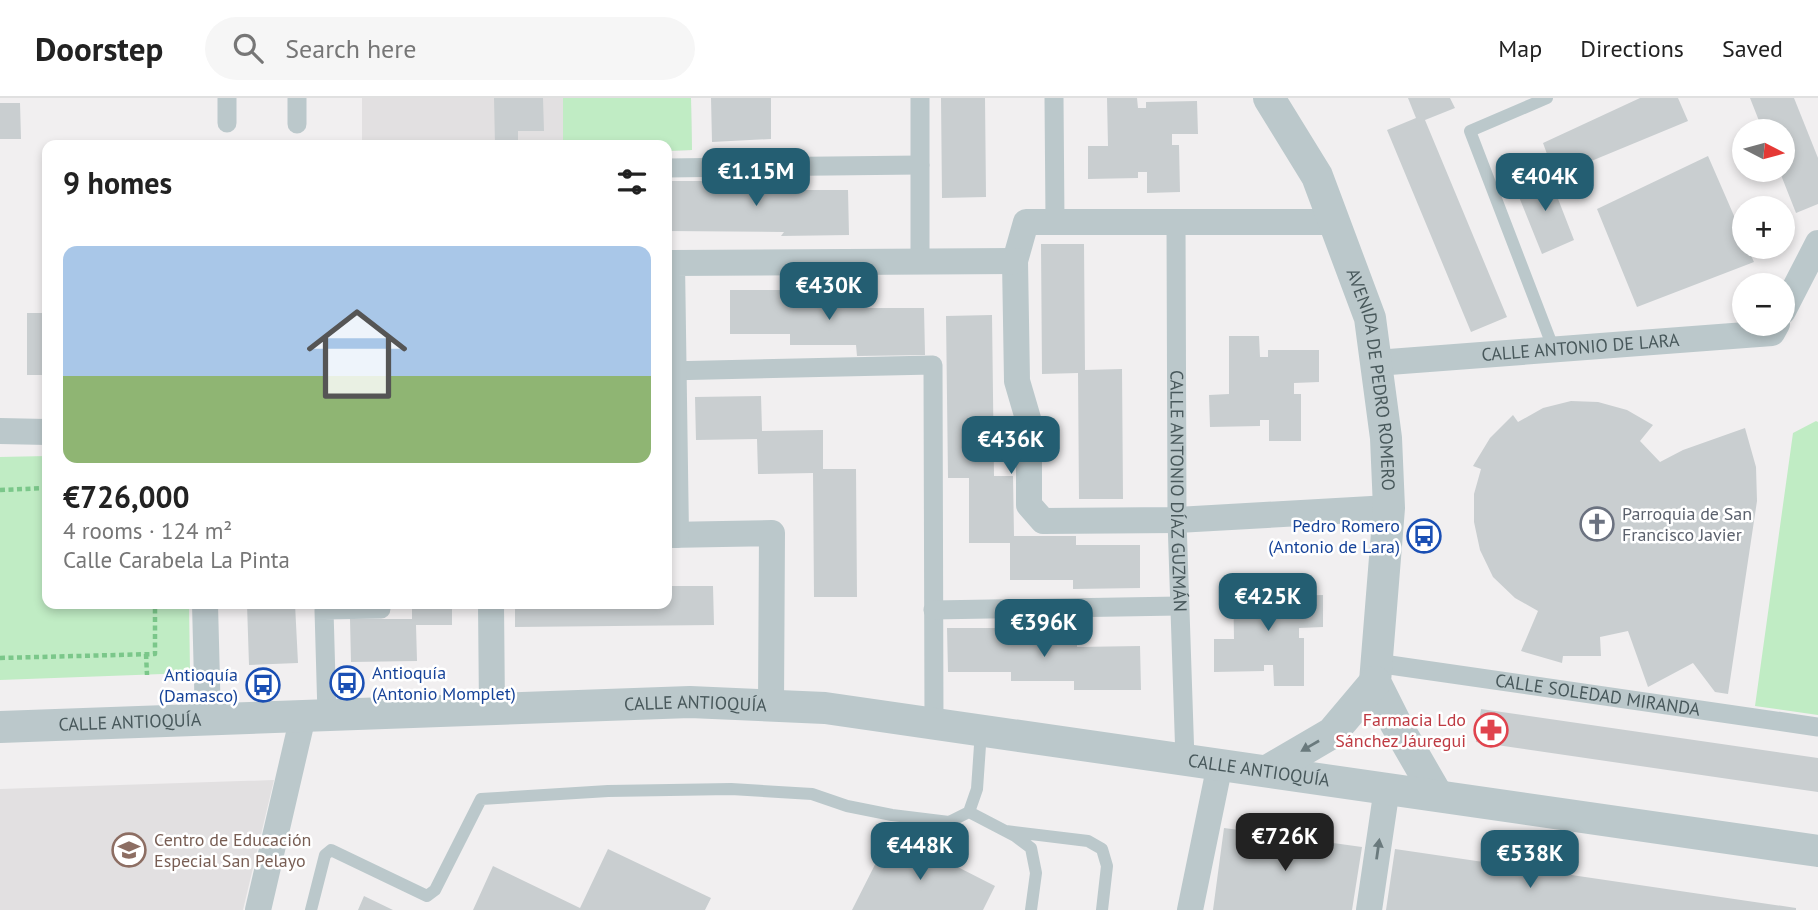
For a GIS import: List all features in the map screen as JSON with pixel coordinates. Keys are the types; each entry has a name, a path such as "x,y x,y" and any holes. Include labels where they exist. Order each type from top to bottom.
{"street":[{"path":"227,123 228,98"},
{"path":"297,98 297,124"},
{"path":"920,98 920,262"},
{"path":"1054,98 1055,220"},
{"name":"AVENIDA DE PEDRO ROMERO","path":"1269,98 1317,176 1370,318 1386,438 1389,508 1376,672"},
{"path":"672,168 920,165"},
{"name":"CALLE ANTONIO DÍAZ GUZMÁN","path":"1176,221 1177,520 1185,760"},
{"path":"1335,222 1026,222 1015,261 1017,380 1029,422 1029,505 1043,521 1177,520 1389,508"},
{"path":"1795,288 1818,243"},
{"path":"672,263 1015,261"},
{"name":"CALLE ANTONIO DE LARA","path":"1376,363 1732,336"},
{"path":"672,371 933,365 934,723"},
{"path":"0,431 42,432"},
{"path":"672,535 772,533 771,704"},
{"path":"933,610 1180,606"},
{"path":"205,609 208,720"},
{"path":"258,910 315,716 324,610 381,609"},
{"path":"491,609 492,709"},
{"path":"1267,771 1332,733 1376,672"},
{"path":"1376,672 1396,724 1437,795"},
{"name":"CALLE SOLEDAD MIRANDA","path":"1376,672 1818,727"},
{"name":"CALLE ANTIOQUÍA","path":"0,727 691,702 771,704 825,708 934,723 1818,850"},
{"path":"1190,910 1220,764"},
{"path":"1369,910 1387,788"}],"lane":[{"path":"1547,98 1471,131 1554,349"},
{"path":"311,910 325,855 331,850 427,896 435,890 481,799 608,791 731,789 812,794 847,806 891,815 949,822 969,812 977,789 981,730"},
{"path":"969,812 1006,831 1031,848 1036,873 1031,910"},
{"path":"1006,831 1088,841 1102,849 1107,866 1102,910"}],"path":[{"path":"0,490 42,488"},
{"path":"0,658 155,654 155,609"},
{"path":"146,654 147,675"}],"shaded area":[{"path":"362,98 691,98 692,150 672,151 672,140 362,140"},
{"name":"Centro de Educación Especial San Pelayo","path":"274,780 243,910 0,910 0,789"}],"green space":[{"path":"563,98 691,98 692,150 672,151 672,140 563,140"},
{"path":"1816,421 1818,715 1755,706 1793,433"},
{"path":"42,456 42,609 189,609 190,673 0,680 0,457"}],"building":[{"path":"494,98 543,98 544,131 518,131 518,140 495,140"},
{"path":"711,98 771,98 771,139 712,142"},
{"path":"941,98 985,98 986,197 942,198"},
{"path":"1107,98 1137,98 1138,108 1146,108 1146,102 1197,101 1198,134 1172,134 1172,145 1179,145 1180,192 1147,193 1147,172 1138,172 1138,178 1088,179 1088,146 1108,146"},
{"path":"1408,98 1450,98 1455,108 1425,120 1507,317 1471,332 1387,130 1416,118"},
{"path":"1640,98 1678,98 1688,121 1555,176 1543,143"},
{"path":"1750,98 1794,98 1818,158 1818,204 1796,213 1795,196 1789,196 1784,182 1796,182 1796,119 1758,119"},
{"path":"0,103 20,103 21,139 0,139"},
{"path":"1708,156 1732,211 1732,259 1753,259 1754,262 1637,307 1597,209"},
{"path":"1548,173 1574,240 1542,254 1515,187"},
{"path":"672,181 786,181 786,190 848,190 849,235 781,236 784,232 672,231"},
{"path":"1041,244 1084,244 1085,370 1122,369 1123,499 1079,499 1078,373 1042,374"},
{"path":"730,290 798,290 798,298 859,298 859,308 924,308 925,355 857,356 856,345 790,345 790,334 730,334"},
{"path":"27,313 42,313 42,375 27,375"},
{"path":"992,315 994,476 1013,476 1014,536 1076,536 1076,545 1140,545 1140,588 1073,589 1073,580 1010,580 1010,543 969,543 969,478 948,478 946,316"},
{"path":"1229,336 1259,336 1260,357 1268,357 1268,350 1319,350 1319,382 1294,383 1294,394 1301,394 1301,441 1269,441 1269,420 1260,420 1260,426 1210,427 1209,395 1229,394"},
{"path":"761,396 762,431 823,430 823,469 856,469 857,597 814,597 813,473 758,474 757,439 696,440 695,397"},
{"name":"Parroquia de San Francisco Javier","path":"1571,401 1598,402 1627,410 1653,425 1640,441 1660,462 1683,450 1745,428 1756,467 1757,501 1728,694 1715,692 1693,663 1648,687 1628,631 1600,637 1601,656 1563,656 1562,663 1521,651 1538,611 1515,598 1493,577 1480,550 1474,522 1474,494 1481,469 1473,466 1490,438 1513,415 1518,422 1543,408"},
{"path":"1264,580 1264,602 1272,602 1272,596 1323,595 1323,627 1299,628 1299,638 1304,638 1304,686 1274,686 1273,665 1264,665 1264,671 1214,672 1214,639 1234,639 1233,581"},
{"path":"672,586 713,586 714,625 515,627 515,609 672,609"},
{"path":"247,609 295,609 298,663 249,665"},
{"path":"412,609 452,609 452,625 416,625 417,661 351,662 350,619 412,619"},
{"path":"947,628 1014,628 1014,638 1077,637 1077,647 1140,646 1141,690 1074,690 1074,681 1011,681 1011,672 948,672"},
{"path":"1481,709 1818,758 1818,792 1476,742"},
{"path":"1224,828 1362,847 1352,910 1213,910"},
{"path":"891,833 995,886 983,910 852,910"},
{"path":"608,849 711,898 705,910 473,910 493,866 580,908"},
{"path":"1395,849 1796,908 1796,910 1386,910"},
{"path":"364,896 393,910 358,910"}],"place":[{"name":"Parroquia de San Francisco Javier","path":"1597,524"},
{"name":"Pedro Romero (Antonio de Lara)","path":"1424,536"},
{"name":"Antioquía (Antonio Momplet)","path":"347,683"},
{"name":"Antioquía (Damasco)","path":"263,685"},
{"name":"Farmacia Ldo Sánchez Jáuregui","path":"1491,730"},
{"name":"Centro de Educación Especial San Pelayo","path":"129,850"}]}
